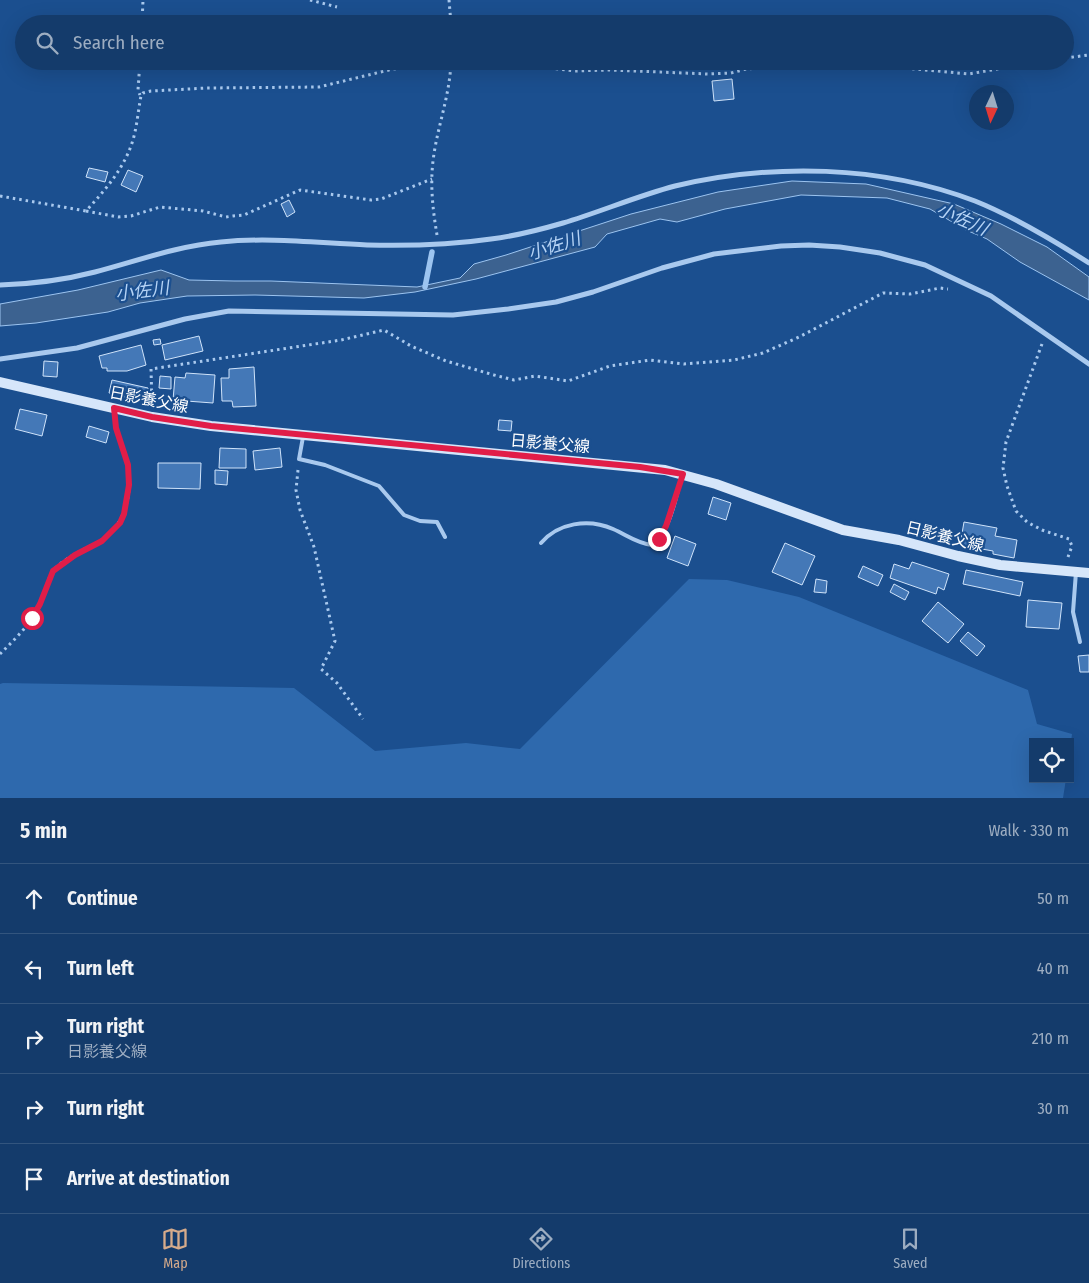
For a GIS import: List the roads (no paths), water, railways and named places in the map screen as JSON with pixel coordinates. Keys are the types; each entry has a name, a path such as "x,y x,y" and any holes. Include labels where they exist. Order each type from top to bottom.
{"main road":[{"name":"日影養父線","path":"0,382 152,417 211,426 640,467 683,474 843,530 899,540 958,556 1000,564 1089,574"}],"street":[{"path":"0,285 63,279 156,254 219,242 260,240 371,245 422,245 492,239 540,230 660,190 757,173 829,171 906,180 977,202 1052,240 1089,263"},
{"path":"0,359 77,348 184,319 229,310 453,315 508,309 556,302 593,292 662,268 714,254 781,246 809,245 880,253 925,265 991,296 1089,364"}],"lane":[{"path":"303,434 299,459 325,465 379,486 404,515 420,521 436,522 445,537"},
{"path":"541,543 550,533 568,524 590,524 610,528 640,543 652,544 659,539 666,526 683,474"},
{"path":"1076,572 1073,612 1080,642"}],"water":[{"name":"小佐川","path":"792,181 866,184 954,204 1001,224 1047,247 1089,277 1089,300 1020,262 987,239 966,230 930,209 887,198 801,195 725,209 677,222 660,219 607,234 595,247 476,279 415,292 364,298 255,295 187,296 140,303 108,312 36,323 0,326 0,304 78,290 161,270 189,280 271,281 417,287 460,278 474,264 631,214 718,192"}],"waterway":[{"path":"425,287 432,252"}]}
